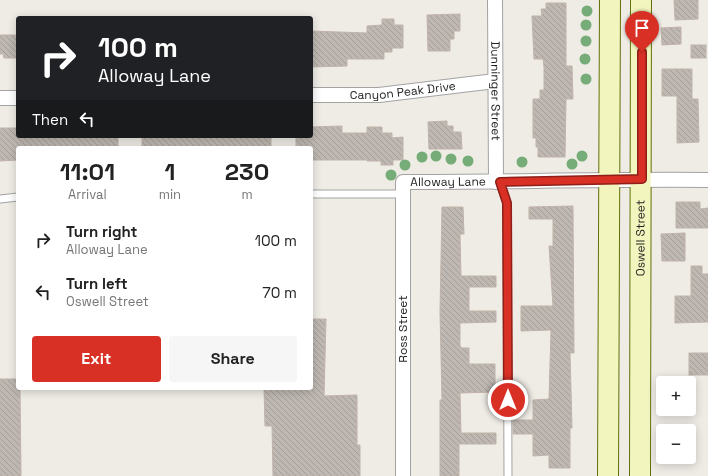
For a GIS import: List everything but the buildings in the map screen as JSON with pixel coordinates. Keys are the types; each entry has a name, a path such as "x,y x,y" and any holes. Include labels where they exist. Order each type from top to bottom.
{"main road":[{"path":"608,476 610,0"},
{"name":"Oswell Street","path":"640,476 642,0"}],"street":[{"name":"Dunninger Street","path":"495,0 495,80 498,182"},
{"name":"Canyon Peak Drive","path":"313,95 379,95 495,80"},
{"path":"0,98 16,98"},
{"name":"Alloway Lane","path":"403,188 498,182 609,179 708,180"},
{"name":"Ross Street","path":"403,188 403,476"}],"lane":[{"path":"498,182 507,203 508,476"},
{"path":"313,194 403,188"},
{"path":"0,199 16,197"}],"route":[{"path":"508,400 507,203 500,182 642,179 642,52"}]}
